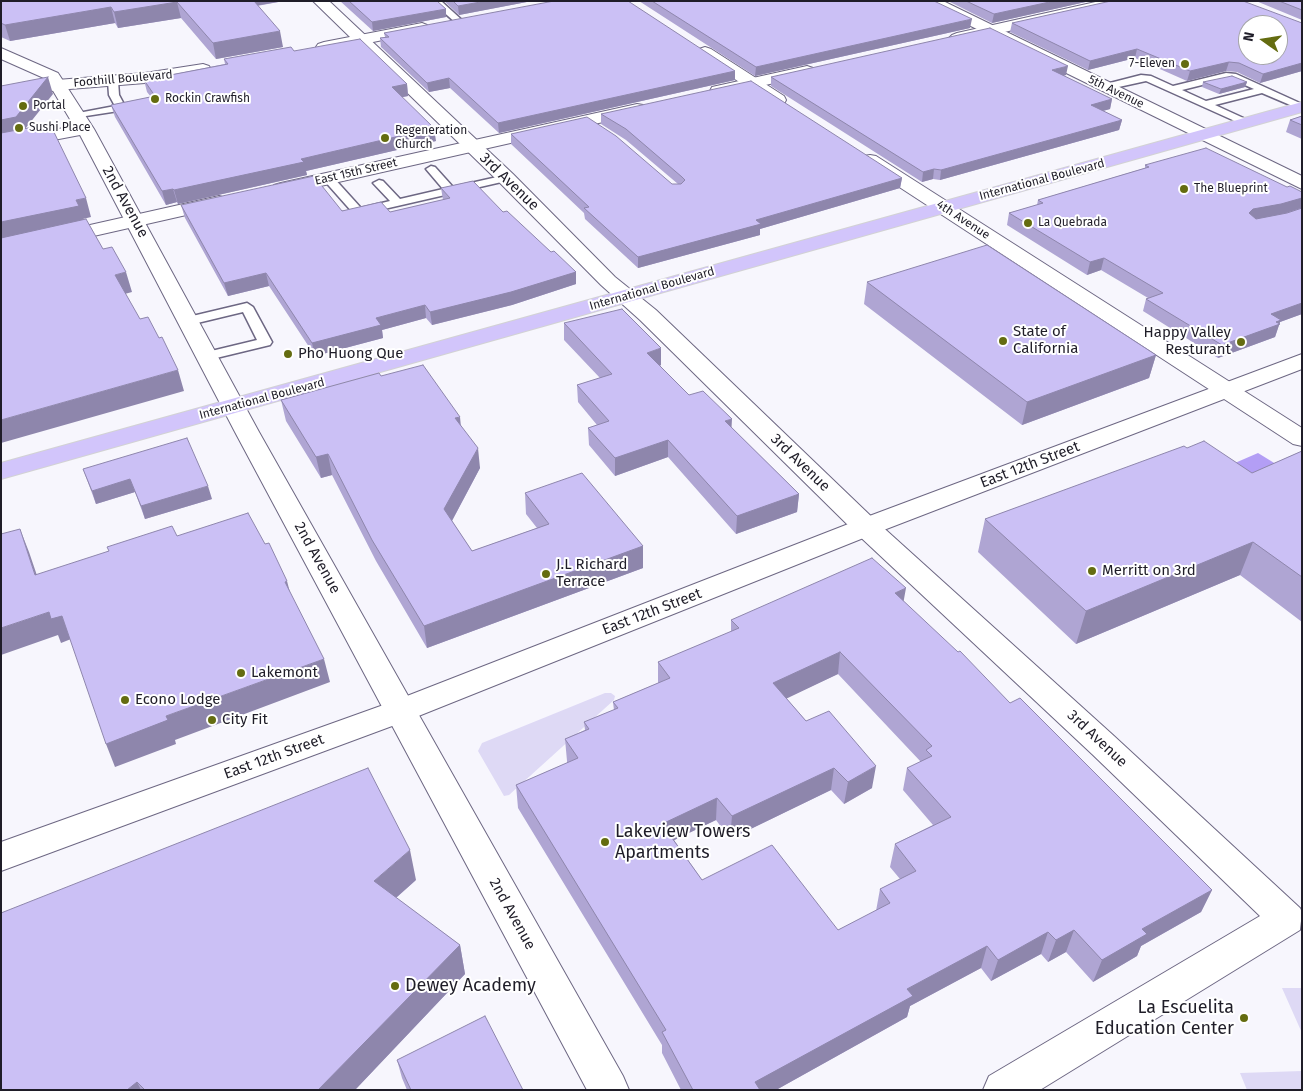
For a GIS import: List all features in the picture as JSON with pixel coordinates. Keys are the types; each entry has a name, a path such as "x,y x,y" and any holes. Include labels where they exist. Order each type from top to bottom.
{"main road":[{"name":"International Boulevard","path":"1,471 1302,107"}],"street":[{"name":"3rd Avenue","path":"320,1 506,178 866,527 1287,918 1003,1090"},
{"name":"5th Avenue","path":"931,1 1302,183"},
{"path":"942,41 1121,1"},
{"path":"304,50 477,18"},
{"path":"689,42 793,109"},
{"name":"2nd Avenue","path":"1,53 52,76 81,122 136,221 233,407 609,1090"},
{"name":"Foothill Boulevard","path":"1,95 57,85 145,78 221,66"},
{"path":"701,94 825,67"},
{"name":"East 15th Street","path":"260,193 472,146 594,125 655,105"},
{"path":"1,144 81,122"},
{"name":"4th Avenue","path":"857,151 1302,439"},
{"path":"1,251 241,198"},
{"name":"East 12th Street","path":"1,857 400,711 866,527 1302,361"}],"lane":[{"path":"435,1 458,22"},
{"path":"1173,89 1233,76 1302,107"},
{"path":"1105,87 1148,78 1246,123"},
{"path":"81,122 121,108 114,96 113,80"},
{"path":"1206,104 1263,90"},
{"path":"431,169 451,191"},
{"path":"328,178 358,212 506,178"},
{"path":"378,183 398,203"},
{"path":"189,321 247,307 265,342 208,356"}],"shaded area":[{"path":"1258,453 1284,469 1247,486 1221,469"},
{"path":"605,693 611,693 615,696 614,700 509,795 504,796 478,751 482,743"},
{"path":"1282,988 1302,988 1302,1033"},
{"path":"1302,1071 1302,1090 1247,1090 1240,1073"}],"building":[{"path":"1,1 254,1 280,31 213,43 177,2 114,12 111,7 5,25 1,23"},
{"path":"349,1 437,1 446,9 372,22"},
{"path":"453,1 486,1 458,6"},
{"path":"554,1 628,1 735,71 498,123 449,78 427,83 380,38 389,37 384,33"},
{"path":"652,1 934,1 972,19 756,67"},
{"path":"966,1 1054,1 994,14"},
{"path":"1111,1 1243,1 1281,15 1238,15 1238,63 1229,62 1190,71 1137,49 1090,61 1012,23"},
{"path":"1279,1 1302,1 1302,10"},
{"path":"1288,18 1302,23 1302,63 1263,74 1243,65 1288,65"},
{"path":"990,28 1068,66 1052,70 1112,99 1091,105 1122,120 941,170 934,169 923,172 771,77"},
{"path":"360,39 407,84 392,87 434,128 301,159 304,162 162,191 111,105 155,96 144,80 228,64 224,59 291,47 294,51"},
{"path":"1232,76 1247,82 1221,89 1203,82"},
{"path":"48,77 16,117 1,120 1,86"},
{"path":"751,81 902,178 756,220 761,224 638,257 584,208 589,207 511,134 587,117 616,136 672,184 681,184 685,180 682,177 626,129 601,114"},
{"path":"1302,116 1302,125 1290,120"},
{"path":"50,124 86,198 76,200 79,206 1,222 1,133"},
{"path":"1206,148 1287,187 1290,186 1302,192 1302,198 1253,209 1249,213 1256,219 1302,208 1302,303 1271,314 1281,320 1276,322 1280,324 1222,345 1146,299 1163,293 1104,258 1090,262 1009,213 1043,203 1038,200 1149,167 1145,165"},
{"path":"314,176 342,211 381,202 390,212 450,198 441,188 473,181 503,212 507,211 551,252 554,251 576,272 511,292 430,312 425,305 376,318 381,325 312,343 266,273 224,283 181,205"},
{"path":"86,219 103,249 112,247 126,272 115,275 140,319 148,317 159,338 162,337 178,370 1,420 1,238"},
{"name":"State of California","path":"987,245 1156,355 1027,402 867,282"},
{"path":"622,309 661,348 647,353 689,395 703,391 732,419 725,421 799,494 737,516 668,440 615,458 588,428 609,421 577,385 612,374 564,323"},
{"path":"423,365 460,417 455,418 478,448 444,509 472,551 549,524 525,493 582,473 643,546 424,626 372,540 328,454 316,457 281,400 379,373 381,376"},
{"path":"187,438 208,486 141,506 130,479 92,491 83,469"},
{"path":"1204,441 1252,473 1302,451 1302,577 1253,542 1086,611 985,519 1184,446 1187,448"},
{"path":"248,513 265,544 269,543 287,581 285,582 324,659 166,716 168,720 106,744 62,616 51,619 49,612 1,628 1,534 20,529 35,575 109,551 107,547 172,526 177,536"},
{"path":"872,558 906,588 895,593 958,652 960,651 1010,703 1020,698 1212,890 1142,929 1147,934 1102,960 1074,930 1056,940 1048,932 998,960 987,946 907,989 913,996 755,1082 760,1090 693,1090 662,1032 666,1030 516,785 578,758 565,739 589,729 584,722 618,708 613,702 670,678 658,662 739,628 731,620","holes":["840,652 932,746 926,750 932,756 907,768 951,817 895,844 916,871 880,889 890,903 838,930 772,845 702,880 662,824 717,798 732,816 834,768 848,782 876,766 829,711 806,721 773,683"]},
{"path":"368,768 410,850 374,881 460,945 318,1090 145,1090 137,1082 127,1090 1,1090 1,913"},
{"path":"485,1016 523,1090 411,1090 397,1060"}],"place":[{"name":"7-Eleven","path":"1185,64"},
{"name":"Rockin Crawfish","path":"155,99"},
{"name":"Portal","path":"23,106"},
{"name":"Sushi Place","path":"19,128"},
{"name":"Regeneration Church","path":"385,138"},
{"name":"The Blueprint","path":"1184,189"},
{"name":"La Quebrada","path":"1028,223"},
{"name":"State of California","path":"1003,341"},
{"name":"Happy Valley Resturant","path":"1241,342"},
{"name":"Pho Huong Que","path":"288,354"},
{"name":"Merritt on 3rd","path":"1092,571"},
{"name":"J.L Richard Terrace","path":"546,574"},
{"name":"Lakemont","path":"241,673"},
{"name":"Econo Lodge","path":"125,700"},
{"name":"City Fit","path":"212,720"},
{"name":"Lakeview Towers Apartments","path":"605,842"},
{"name":"Dewey Academy","path":"395,986"},
{"name":"La Escuelita Education Center","path":"1244,1018"}]}
